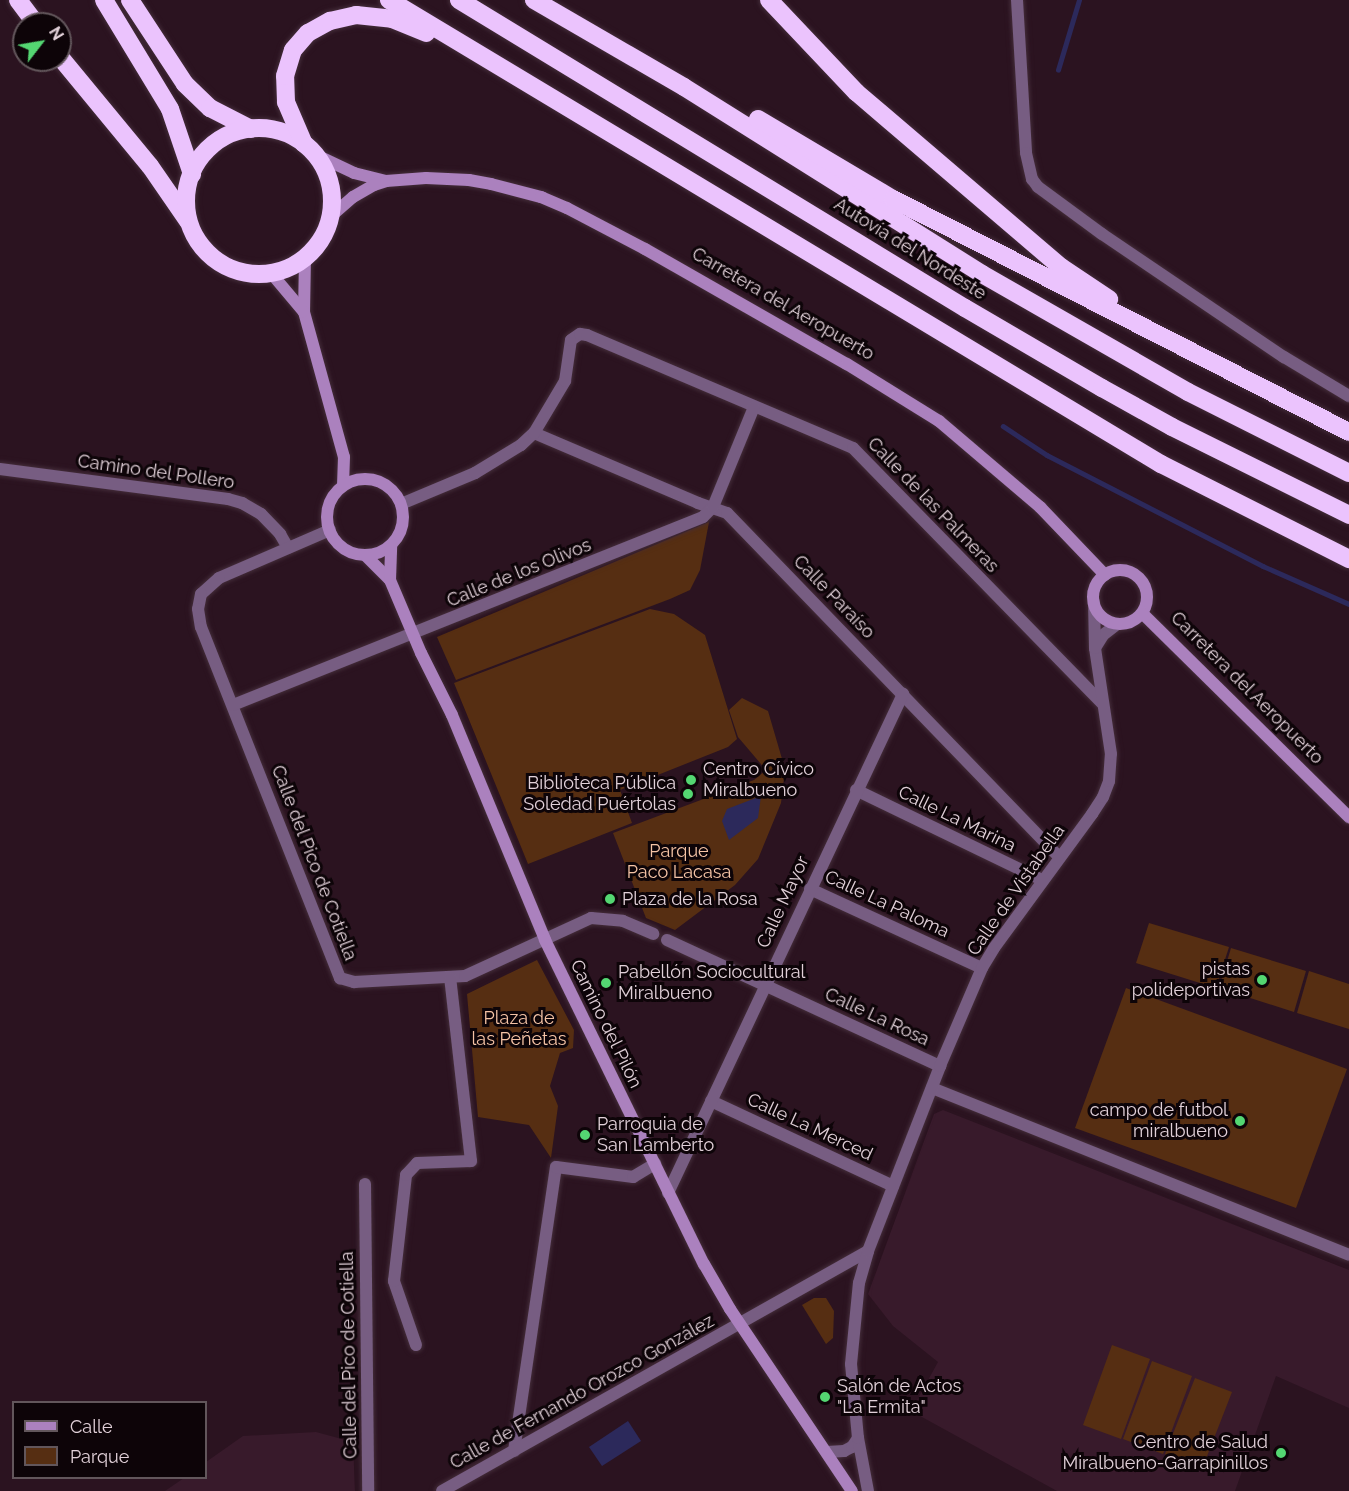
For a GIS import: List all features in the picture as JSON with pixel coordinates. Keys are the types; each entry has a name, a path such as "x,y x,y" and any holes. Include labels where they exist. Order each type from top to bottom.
{"highway":[{"path":"104,0 170,109 192,174"},
{"path":"130,0 173,69 198,98 222,115 251,129"},
{"path":"389,0 1161,464 1349,559"},
{"name":"Autovía del Nordeste","path":"459,0 1102,388 1172,427 1349,515"},
{"name":"Autovía del Nordeste","path":"534,0 684,87 1002,285 1188,392 1349,473"},
{"path":"769,0 865,99 1061,267 1140,323"},
{"path":"72,71 145,159 200,243 224,265 246,273 271,273 285,270 305,257 319,244 330,217 331,191 328,178 310,150 286,102 287,64 300,40 319,26 356,15 392,19 485,59"},
{"path":"684,87 707,89 893,199 1110,312 1140,323 1349,432"},
{"path":"190,225 186,199 192,174 211,146 230,134 251,129 279,131 310,150"}],"street":[{"path":"1017,0 1026,153 1032,179 1038,187 1101,234 1284,357 1349,396"},
{"name":"Carretera del Aeropuerto","path":"310,150 354,173 386,181 462,179 518,190 567,208 645,249 847,364 939,421 1040,507 1105,575 1120,570 1138,576 1146,588 1147,596 1142,613 1131,622 1117,624"},
{"name":"Carretera del Aeropuerto","path":"330,217 360,192 386,181"},
{"path":"305,257 304,312 344,457 343,485"},
{"path":"271,273 304,312"},
{"name":"Calle de las Palmeras","path":"534,433 565,381 571,340 580,334 853,448 1102,703"},
{"path":"713,507 754,407"},
{"path":"401,504 475,473 506,456 534,433"},
{"name":"Calle Paraíso","path":"534,433 731,516 1059,857"},
{"path":"344,457 362,478"},
{"name":"Camino del Pollero","path":"0,469 228,499 242,503 261,514 280,534 288,548"},
{"path":"362,478 386,484 401,504 401,530 391,545 374,554 365,555 347,550 334,538 327,520 330,501 343,485 362,478"},
{"name":"Calle de los Olivos","path":"233,705 689,524 707,515 713,507"},
{"path":"288,548 330,530"},
{"name":"Camino del Pilón","path":"390,580 391,545"},
{"name":"Calle del Pico de Cotiella","path":"288,548 219,578 201,594 199,618 340,978 354,982 465,976 545,940"},
{"name":"Camino del Pilón","path":"365,555 390,580 412,635 452,715 545,940 704,1264 740,1324 852,1491"},
{"path":"1095,648 1103,635 1117,624 1101,616 1094,603 1095,588 1105,575"},
{"name":"Calle de Vistabella","path":"868,1491 858,1438 851,1364 860,1284 868,1251 940,1066 982,968 1042,880 1097,806 1108,781 1111,754 1095,648 1094,603"},
{"name":"Carretera del Aeropuerto","path":"1142,613 1349,817"},
{"name":"Calle Mayor","path":"668,1192 903,694"},
{"name":"Calle La Marina","path":"856,790 1042,880"},
{"name":"Calle La Paloma","path":"810,889 982,968"},
{"path":"545,940 591,918 623,921 653,934"},
{"name":"Calle La Rosa","path":"667,940 940,1066"},
{"path":"416,1346 394,1281 406,1175 417,1163 471,1161 450,978"},
{"path":"932,1088 1349,1255"},
{"name":"Calle La Merced","path":"711,1101 893,1186"},
{"path":"514,1451 556,1167 633,1177 655,1164"},
{"name":"Calle del Pico de Cotiella","path":"365,1184 368,1491"},
{"name":"Calle de Fernando Orozco González","path":"442,1491 868,1251"},
{"path":"843,1266 860,1284"},
{"path":"827,1452 844,1451 852,1447 858,1438"}],"shaded area":[{"path":"761,796 758,818 729,840 722,821 727,809"},
{"path":"943,1110 1349,1270 1349,1408 1276,1376 1235,1491 1057,1491 911,1411 938,1362 893,1326 868,1294 934,1114"},
{"path":"628,1421 641,1441 602,1466 589,1447"},
{"path":"316,1432 353,1442 355,1491 165,1491 183,1479 207,1479 207,1461 243,1436"}],"green space":[{"path":"709,522 700,570 690,590 456,680 437,637"},
{"path":"650,609 674,614 705,635 737,739 728,747 620,790 632,823 528,864 454,683"},
{"name":"Parque Paco Lacasa","path":"742,698 768,711 785,769 781,803 758,859 735,885 675,930 646,918 613,833 754,780 766,770 738,737 729,710"},
{"path":"1149,923 1229,947 1216,988 1136,963"},
{"name":"pistas polideportivas","path":"1231,948 1306,971 1294,1012 1219,988"},
{"name":"Plaza de las Peñetas","path":"537,960 574,1030 573,1048 560,1053 550,1086 558,1106 551,1158 529,1125 478,1117 467,994"},
{"path":"1309,971 1349,984 1349,1029 1297,1013"},
{"path":"1126,988 1347,1069 1296,1208 1075,1128"},
{"path":"814,1298 826,1298 834,1311 833,1338 826,1344 802,1305"},
{"path":"1112,1345 1150,1359 1121,1439 1083,1425"},
{"path":"1152,1361 1192,1376 1163,1454 1123,1439"},
{"path":"1195,1378 1232,1392 1202,1469 1165,1454"}],"waterway":[{"path":"1058,70 1079,0"},
{"path":"1003,426 1047,455 1263,566 1349,604"}],"place":[{"name":"Centro Cívico Miralbueno","path":"691,780"},
{"name":"Biblioteca Pública Soledad Puértolas","path":"688,794"},
{"name":"Plaza de la Rosa","path":"610,899"},
{"name":"pistas polideportivas","path":"1262,980"},
{"name":"Pabellón Sociocultural Miralbueno","path":"606,983"},
{"name":"campo de futbol miralbueno","path":"1240,1121"},
{"name":"Parroquia de San Lamberto","path":"585,1135"},
{"name":"Salón de Actos \"La Ermita\"","path":"825,1397"},
{"name":"Centro de Salud Miralbueno-Garrapinillos","path":"1281,1453"}]}
